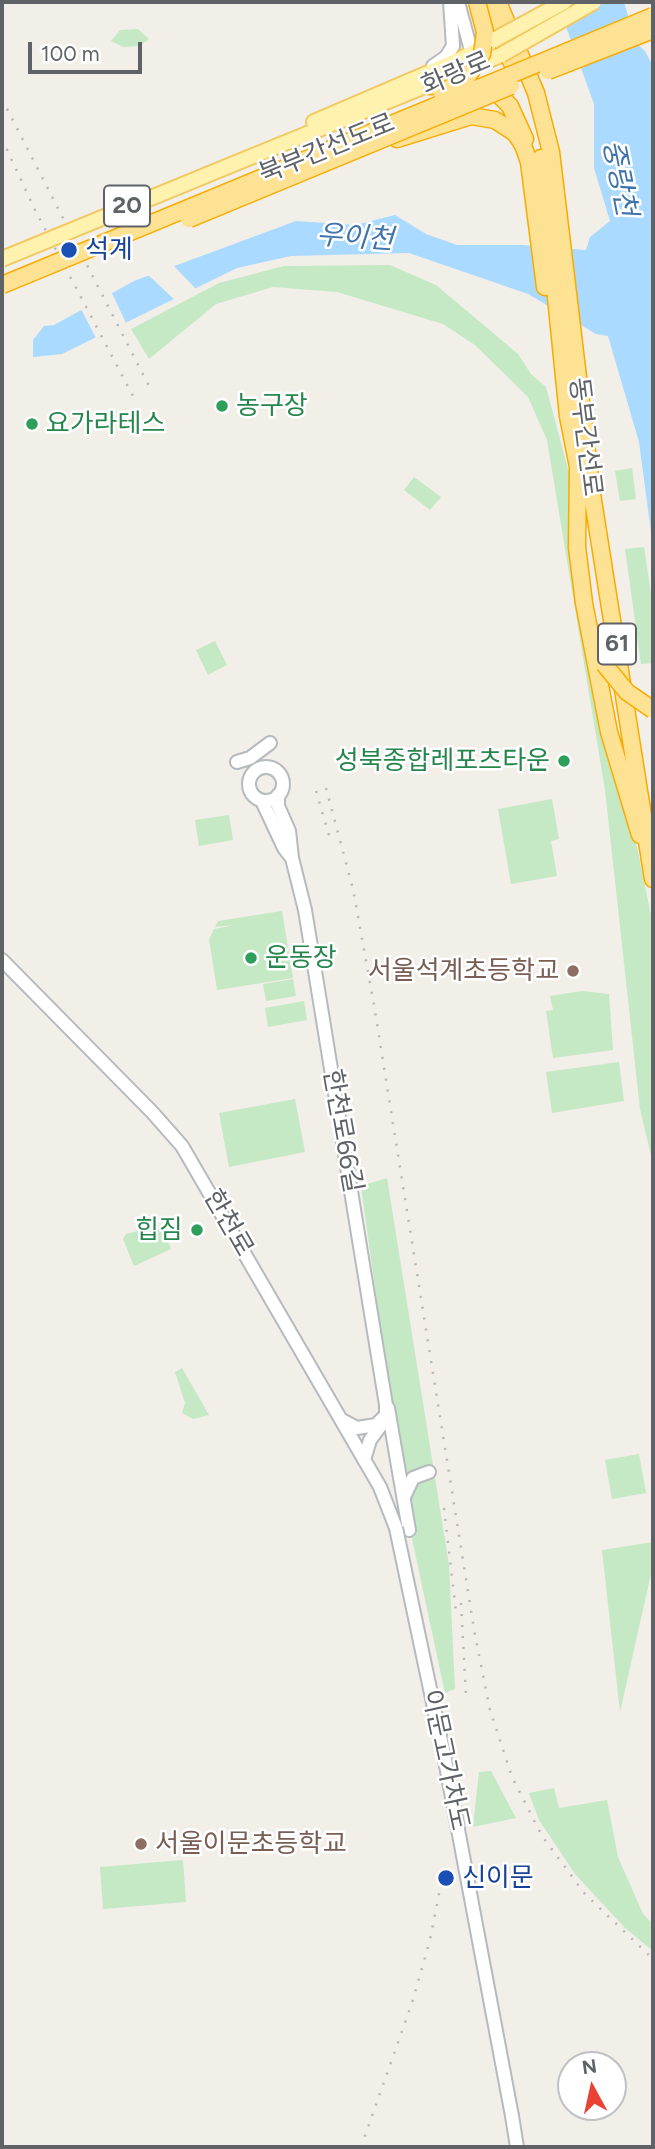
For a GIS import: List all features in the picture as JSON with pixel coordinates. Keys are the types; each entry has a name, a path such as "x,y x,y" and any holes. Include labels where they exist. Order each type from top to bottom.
{"highway":[{"path":"348,147 407,107 452,88 469,75 480,60 485,40 477,2"},
{"name":"61","path":"485,2 530,107 552,197"},
{"name":"동부간선로","path":"498,2 540,105 569,313 575,417 653,875"},
{"name":"북부간선도로","path":"2,296 653,16"},
{"name":"북부간선도로","path":"2,285 348,147 653,30"},
{"path":"473,60 482,83 513,111 552,197 553,268 575,417 579,574 609,732 653,875"},
{"path":"427,79 492,90"},
{"path":"348,147 471,116 497,120 518,136 529,162 559,396 577,499"},
{"path":"553,268 569,313"},
{"path":"588,627 604,664 622,688 653,710"}],"main road":[{"path":"427,79 452,49 450,2"},
{"path":"457,2 473,60"},
{"name":"화랑로","path":"473,60 494,40 564,2"},
{"name":"화랑로","path":"2,259 473,60 501,55 594,2"},
{"name":"화랑로","path":"2,251 252,153"},
{"path":"237,762 250,758 270,743"},
{"path":"270,743 268,759 262,768 251,775 249,785 253,795 262,801 284,848 292,858"},
{"path":"270,743 275,770 282,780 278,806 289,831 292,858"},
{"path":"262,768 275,770"},
{"path":"262,801 278,795"},
{"name":"한천로66길","path":"292,858 305,910 386,1410 397,1454 404,1498 402,1529"},
{"name":"한천로","path":"2,960 182,1146 342,1420 402,1529"},
{"path":"342,1420 357,1428 369,1427 379,1424 386,1410"},
{"path":"364,1460 370,1440 386,1410"},
{"path":"397,1454 412,1470 429,1472 413,1478 404,1498"},
{"name":"이문고가차도","path":"402,1529 517,2147"}],"green space":[{"path":"138,29 149,39 140,46 123,47 111,41 120,30"},
{"path":"390,265 436,285 518,354 531,374 546,387 576,499 578,560 653,925 653,1164 640,1109 605,790 547,440 528,397 475,345 443,324 337,292 273,287 216,304 149,359 131,329 219,283 284,266"},
{"path":"632,468 636,499 620,501 615,471"},
{"path":"414,477 441,497 430,510 404,490"},
{"path":"644,547 653,607 653,663 641,664 625,549"},
{"path":"215,641 227,665 208,675 196,650"},
{"path":"552,799 559,839 551,841 557,876 511,884 498,809"},
{"path":"229,815 233,840 199,846 195,820"},
{"name":"운동장","path":"282,911 293,978 217,990 209,939 214,929 235,925 215,927 218,921"},
{"path":"293,979 296,996 266,1001 263,984"},
{"path":"582,991 609,994 613,1050 553,1058 546,1011 553,1010 550,996"},
{"path":"304,1001 307,1020 268,1027 265,1008"},
{"path":"619,1062 624,1101 552,1113 546,1072"},
{"path":"295,1099 305,1152 229,1167 219,1113"},
{"path":"387,1178 449,1565 455,1689 445,1693 405,1506 361,1186"},
{"path":"162,1225 171,1249 134,1266 123,1239 126,1234"},
{"path":"182,1368 209,1415 193,1419 182,1413 185,1403 175,1372"},
{"path":"639,1454 646,1493 612,1499 605,1460"},
{"path":"653,1542 653,1565 620,1712 602,1550"},
{"path":"491,1771 516,1818 473,1827 479,1772"},
{"path":"554,1788 559,1808 607,1800 618,1857 643,1914 653,1924 653,1951 625,1928 575,1874 539,1820 529,1793"},
{"path":"183,1860 186,1902 103,1909 100,1867"}],"water":[{"name":"중랑천","path":"557,2 624,2 636,43 645,51 653,66 653,547 639,442 608,336 596,334 528,294 409,253 291,256 237,268 62,354 33,357 33,340 44,326 54,325 134,281 296,221 355,225 395,215 426,234 457,245 522,245 586,250 590,237 610,221 594,168 594,104"}],"pier":[{"path":"172,264 197,290 176,301 146,273"},
{"path":"111,291 127,325 97,340 80,307"}],"railway":[{"path":"2,99 150,388"},
{"path":"2,139 35,210 133,396"},
{"path":"326,788 353,889 374,1005 475,1635 490,1710 512,1777 542,1836 585,1894 653,1959"},
{"path":"316,791 331,842"},
{"path":"444,1508 456,1612"},
{"path":"461,1603 466,1696"},
{"path":"361,2147 412,2003 430,1940 444,1868"}],"place":[{"name":"석계","path":"69,250"},
{"name":"농구장","path":"222,406"},
{"name":"요가라테스","path":"32,424"},
{"name":"성북종합레포츠타운","path":"564,761"},
{"name":"운동장","path":"251,958"},
{"name":"서울석계초등학교","path":"573,971"},
{"name":"힙짐","path":"197,1230"},
{"name":"서울이문초등학교","path":"141,1844"},
{"name":"신이문","path":"446,1878"}],"water label":[{"name":"우이천","path":"355,238"}]}
